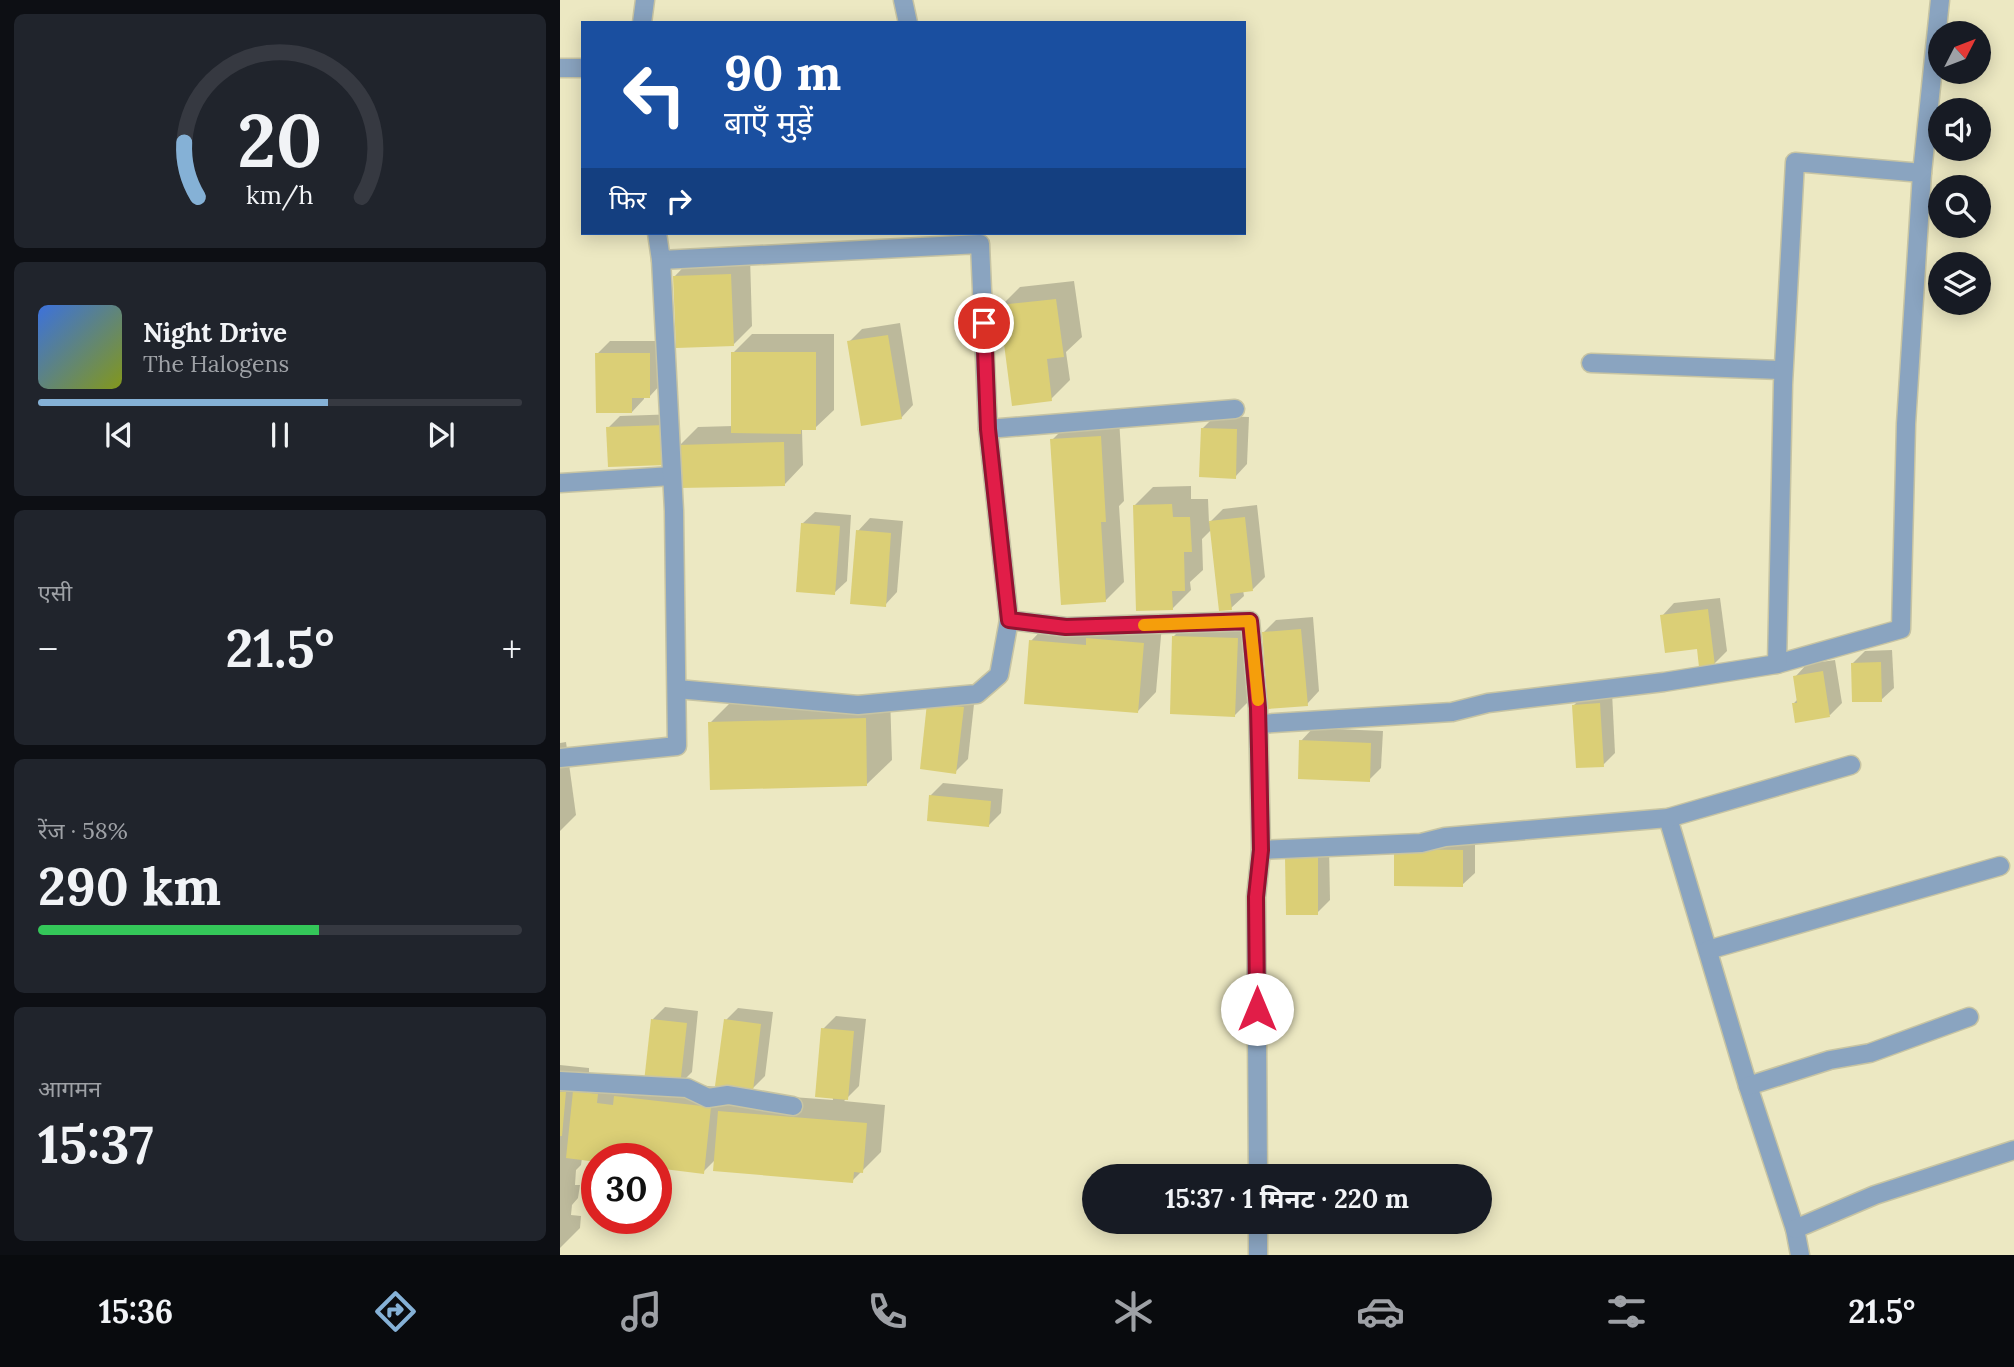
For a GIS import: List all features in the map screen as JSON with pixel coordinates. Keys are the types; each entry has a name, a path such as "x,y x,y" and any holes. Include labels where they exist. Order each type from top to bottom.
{"street":[{"path":"642,21 645,0"},
{"path":"903,0 908,21"},
{"path":"1259,724 1452,712 1488,703 1664,682 1777,664 1901,629 1906,424 1922,173 1940,0"},
{"path":"560,68 581,68"},
{"path":"1777,664 1783,370 1795,162 1922,173"},
{"path":"560,758 677,746 672,476 661,260 657,235"},
{"path":"661,260 920,240 980,244 988,429 1009,620 999,675 978,694 858,705 677,689"},
{"path":"1591,363 1783,370"},
{"path":"988,429 1235,409"},
{"path":"560,483 672,476"},
{"path":"1009,620 1066,627 1250,621 1259,724 1261,850 1256,897 1258,1164"},
{"path":"1261,850 1422,843 1445,837 1668,818 1851,765"},
{"path":"1668,818 1748,1086 1795,1229 1800,1255"},
{"path":"1708,950 2000,866"},
{"path":"1748,1086 1830,1060 1870,1053 1969,1017"},
{"path":"560,1081 687,1088 708,1098 728,1095 793,1106"},
{"path":"1795,1229 1875,1195 2014,1150"},
{"path":"1258,1234 1258,1255"}],"building":[{"path":"731,274 734,346 676,348 673,276"},
{"path":"1056,299 1064,357 1047,359 1052,401 1012,406 999,305"},
{"path":"888,335 902,419 861,426 847,341"},
{"path":"731,352 816,352 816,430 801,430 801,434 731,433"},
{"path":"595,353 650,353 650,398 632,398 632,413 596,413"},
{"path":"666,425 667,465 608,467 606,427"},
{"path":"1201,428 1237,429 1236,479 1199,477"},
{"path":"1101,436 1106,522 1101,522 1106,602 1061,605 1050,439"},
{"path":"784,442 785,486 679,488 678,445"},
{"path":"1172,504 1173,517 1190,517 1192,552 1184,552 1185,591 1172,591 1173,610 1136,611 1133,505"},
{"path":"1245,517 1253,591 1230,594 1232,610 1219,611 1209,521"},
{"path":"801,523 840,526 835,595 796,592"},
{"path":"856,530 891,533 886,607 850,604"},
{"path":"1708,609 1715,666 1699,667 1697,649 1665,653 1660,615"},
{"path":"1301,629 1308,706 1268,709 1262,632"},
{"path":"1172,636 1238,638 1235,717 1170,714"},
{"path":"1086,638 1144,643 1138,713 1024,704 1029,640 1086,645"},
{"path":"1881,662 1882,702 1852,702 1851,663"},
{"path":"1823,671 1830,717 1795,723 1792,703 1797,703 1793,676"},
{"path":"927,703 964,707 956,774 920,769"},
{"path":"1600,703 1604,767 1576,768 1572,705"},
{"path":"866,718 867,786 710,790 708,722"},
{"path":"1299,740 1371,743 1370,782 1298,779"},
{"path":"929,795 991,801 989,827 927,821"},
{"path":"1394,849 1463,850 1463,887 1394,886"},
{"path":"1318,856 1318,915 1286,915 1285,857"},
{"path":"651,1019 687,1023 680,1086 644,1082"},
{"path":"724,1019 761,1024 753,1091 715,1086"},
{"path":"821,1028 854,1031 848,1100 815,1097"},
{"path":"573,1091 598,1094 597,1103 613,1105 614,1096 711,1107 704,1174 672,1170 672,1143 581,1143 581,1160 566,1158"},
{"path":"560,1092 566,1092 562,1136 560,1136"},
{"path":"718,1111 867,1123 863,1173 854,1172 853,1183 713,1171"}],"slow traffic":[{"path":"1144,625 1250,621 1258,700"}],"route":[{"path":"984,323 988,429 1009,620 1066,627 1250,621 1258,708 1261,850 1256,897 1257,1009"}]}
